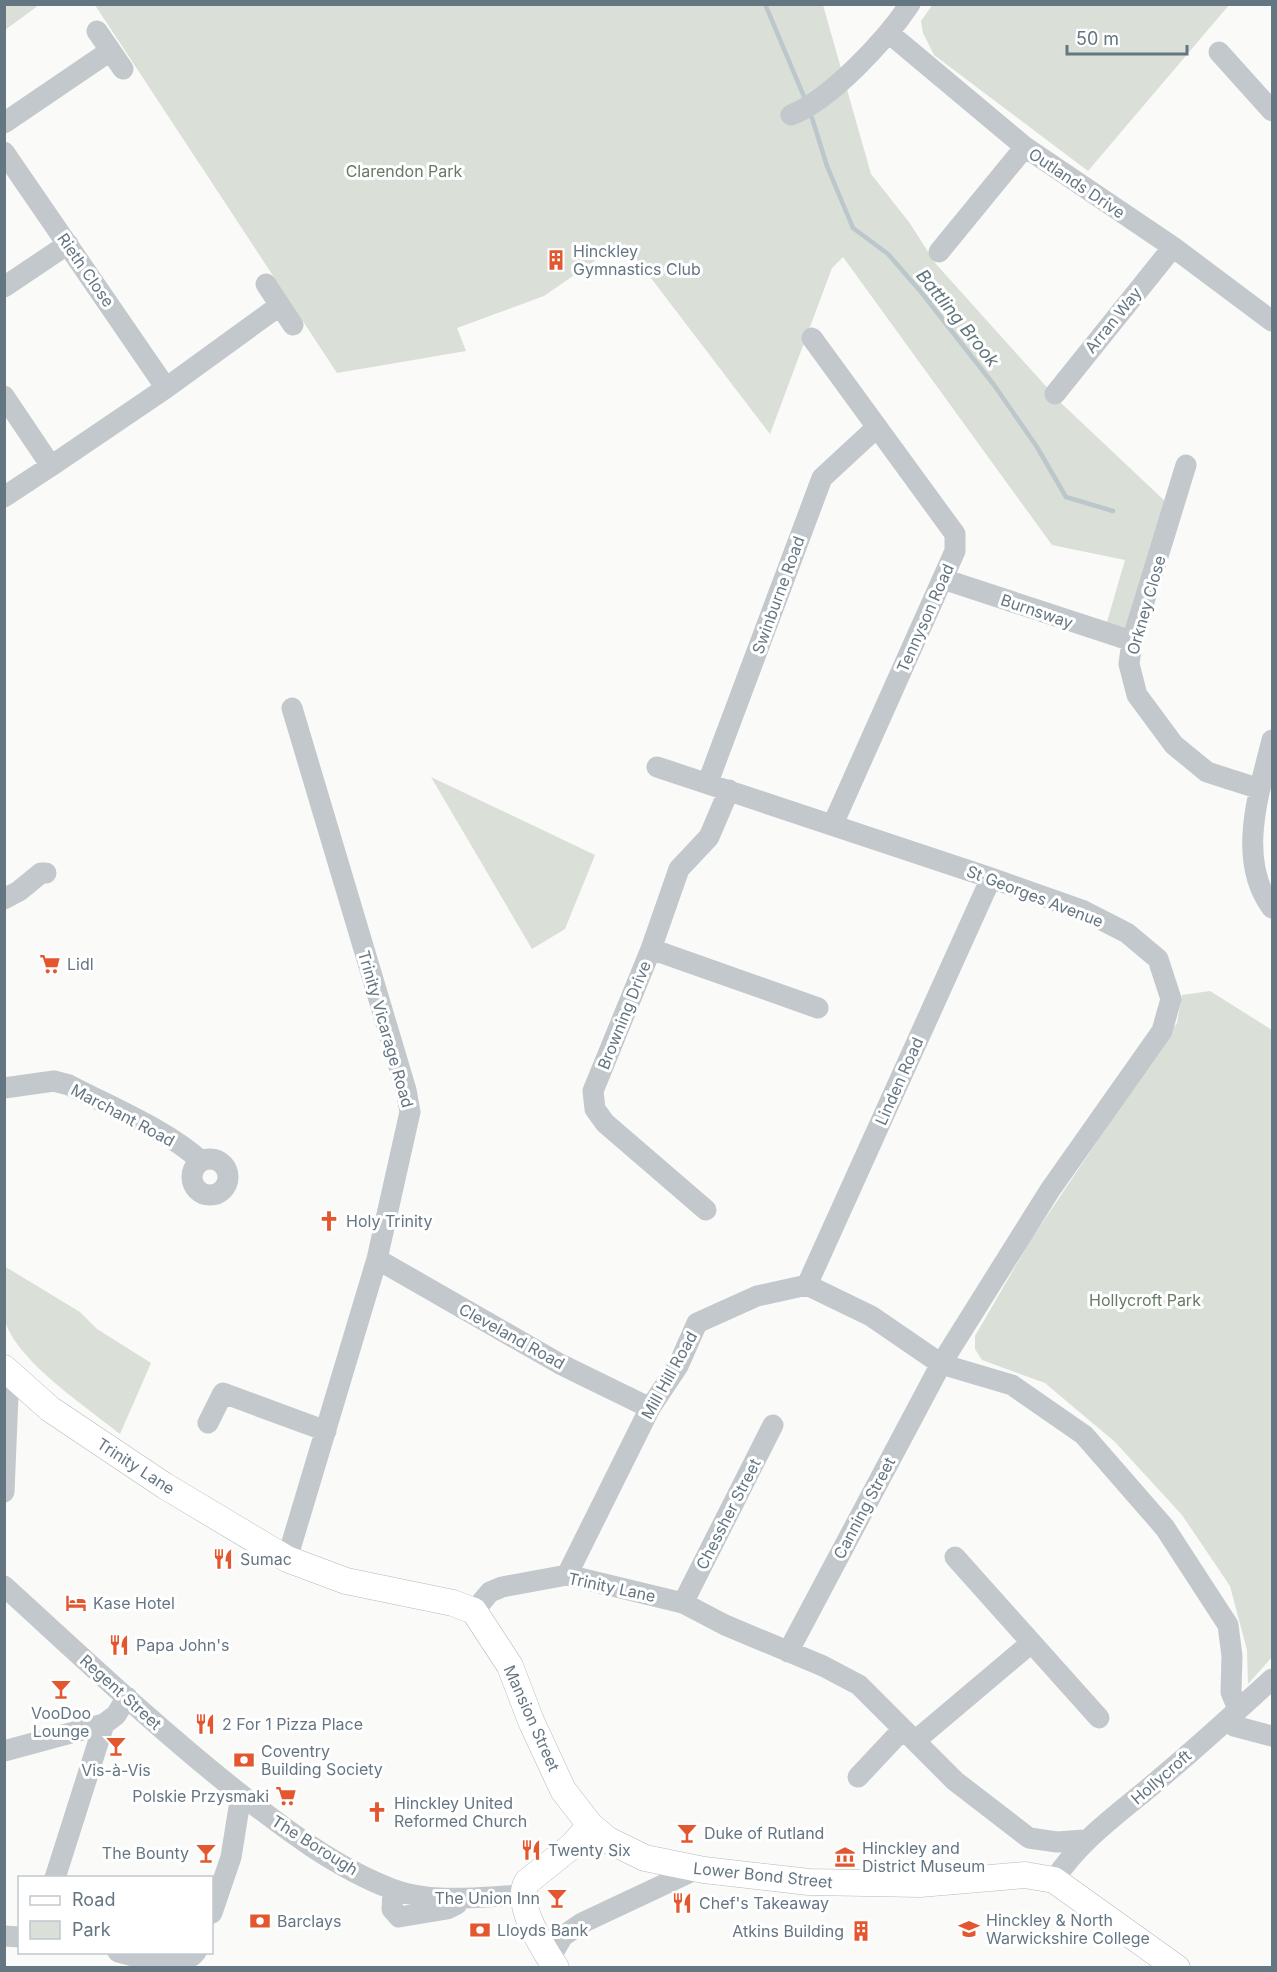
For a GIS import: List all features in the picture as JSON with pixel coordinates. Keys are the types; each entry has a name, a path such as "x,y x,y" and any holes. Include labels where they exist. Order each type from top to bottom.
{"main road":[{"name":"Trinity Lane","path":"5,1368 50,1409 165,1486 287,1559 346,1581 453,1603 474,1611"},
{"name":"Trinity Lane","path":"6,1395 50,1409"},
{"name":"Mansion Street","path":"474,1611 510,1666 531,1721 563,1790 590,1826"},
{"name":"Lower Bond Street","path":"590,1826 608,1840 645,1858 697,1869 809,1882 920,1884 1025,1875 1054,1880"},
{"path":"553,1963 525,1907 522,1895 527,1882 573,1845 590,1826"},
{"path":"1054,1880 1177,1968"}],"street":[{"path":"791,115 808,108 890,34 910,4"},
{"path":"97,31 123,69"},
{"name":"Outlands Drive","path":"890,34 1024,147 1173,247 1272,321"},
{"path":"4,123 110,51"},
{"path":"1219,52 1272,111"},
{"path":"939,252 1024,147"},
{"name":"Rieth Close","path":"4,152 166,388"},
{"path":"4,287 68,244"},
{"name":"Arran Way","path":"1055,394 1173,247"},
{"path":"266,284 293,325"},
{"path":"4,497 110,427 279,306"},
{"name":"Tennyson Road","path":"812,338 955,534 955,551 833,824"},
{"path":"4,396 51,465"},
{"name":"Swinburne Road","path":"708,782 822,478 876,428"},
{"name":"Orkney Close","path":"1186,465 1132,641 1130,664 1137,695 1174,746 1207,772 1260,789"},
{"name":"Burnsway","path":"943,579 1132,641"},
{"name":"Trinity Vicarage Road","path":"287,1559 377,1259 410,1112 406,1090 292,708"},
{"path":"1272,740 1260,789 1253,833 1253,855 1263,897 1272,908"},
{"name":"St Georges Avenue","path":"657,767 833,824 1084,911 1127,933 1158,959 1171,999 1162,1031 1050,1190 941,1364"},
{"name":"Browning Drive","path":"706,1210 605,1123 595,1109 593,1091 651,949 679,869 709,837 729,790"},
{"path":"4,899 19,891 43,871"},
{"name":"Linden Road","path":"807,1285 991,878"},
{"path":"651,949 818,1008"},
{"name":"Marchant Road","path":"4,1088 54,1081 69,1085 164,1136 191,1152 201,1161"},
{"name":"Cleveland Road","path":"377,1259 560,1364 650,1408"},
{"path":"807,1285 871,1316 941,1364 1012,1385 1084,1435 1158,1519 1228,1625 1232,1656 1231,1692 1234,1726 1272,1736"},
{"name":"Mill Hill Road","path":"567,1575 650,1408 678,1366 697,1323 757,1296 807,1285"},
{"name":"Canning Street","path":"788,1652 941,1364"},
{"path":"4,1492 5,1368"},
{"path":"208,1423 223,1393 326,1431"},
{"name":"Chessher Street","path":"683,1603 773,1425"},
{"path":"955,1557 1099,1718"},
{"name":"Trinity Lane","path":"474,1611 490,1592 502,1587 567,1575 683,1603 823,1666 859,1685 955,1781 1029,1838 1056,1842 1085,1840"},
{"name":"Regent Street","path":"4,1586 127,1697 241,1795"},
{"path":"858,1778 909,1735 1031,1643"},
{"name":"Hollycroft","path":"1054,1880 1068,1858 1085,1840 1233,1715 1272,1679"},
{"path":"4,1751 104,1724 116,1715 127,1697"},
{"path":"56,1876 104,1724"},
{"path":"213,1910 231,1857 241,1795"},
{"name":"The Borough","path":"241,1795 306,1842 393,1890 392,1909 399,1917 447,1909 468,1898 522,1895"},
{"path":"553,1963 563,1936 582,1923 697,1869"},
{"path":"122,1954 160,1965 180,1965 195,1955"}],"green space":[{"path":"5,4 39,4 39,5 5,30"},
{"path":"933,4 1229,5 1088,171 934,55 923,33 921,21"},
{"name":"Clarendon Park","path":"95,5 823,5 871,174 909,222 936,264 1061,403 1168,504 1126,628 1107,622 1125,560 1052,545 843,257 832,268 770,434 625,244 609,251 544,296 457,328 466,351 337,373"},
{"path":"431,777 595,855 565,929 532,949"},
{"name":"Hollycroft Park","path":"1210,991 1272,1030 1272,1657 1248,1684 1247,1650 1230,1586 1182,1515 1115,1442 1045,1383 982,1360 975,1349 975,1336 1030,1241 1177,1023 1182,995"},
{"path":"4,1266 80,1312 97,1329 151,1363 120,1434 53,1381 21,1349 10,1333 4,1317"}],"waterway":[{"name":"Battling Brook","path":"765,4 805,99"},
{"name":"Battling Brook","path":"812,118 827,166 853,228 888,254 921,292 994,385 1037,447 1066,497 1113,511"}],"place":[{"name":"Hinckley Gymnastics Club","path":"556,260"},
{"name":"Lidl","path":"50,964"},
{"name":"Holy Trinity","path":"329,1221"},
{"name":"Sumac","path":"223,1559"},
{"name":"Kase Hotel","path":"76,1603"},
{"name":"Papa John's","path":"119,1645"},
{"name":"VooDoo Lounge","path":"61,1689"},
{"name":"2 For 1 Pizza Place","path":"205,1724"},
{"name":"Vis-à-Vis","path":"116,1746"},
{"name":"Coventry Building Society","path":"244,1760"},
{"name":"Polskie Przysmaki","path":"286,1796"},
{"name":"Hinckley United Reformed Church","path":"377,1812"},
{"name":"Duke of Rutland","path":"687,1833"},
{"name":"Twenty Six","path":"531,1850"},
{"name":"The Bounty","path":"206,1853"},
{"name":"Hinckley and District Museum","path":"845,1857"},
{"name":"The Union Inn","path":"557,1898"},
{"name":"Chef's Takeaway","path":"682,1903"},
{"name":"Barclays","path":"260,1921"},
{"name":"Hinckley & North Warwickshire College","path":"969,1929"},
{"name":"Lloyds Bank","path":"480,1930"},
{"name":"Atkins Building","path":"861,1931"}]}
